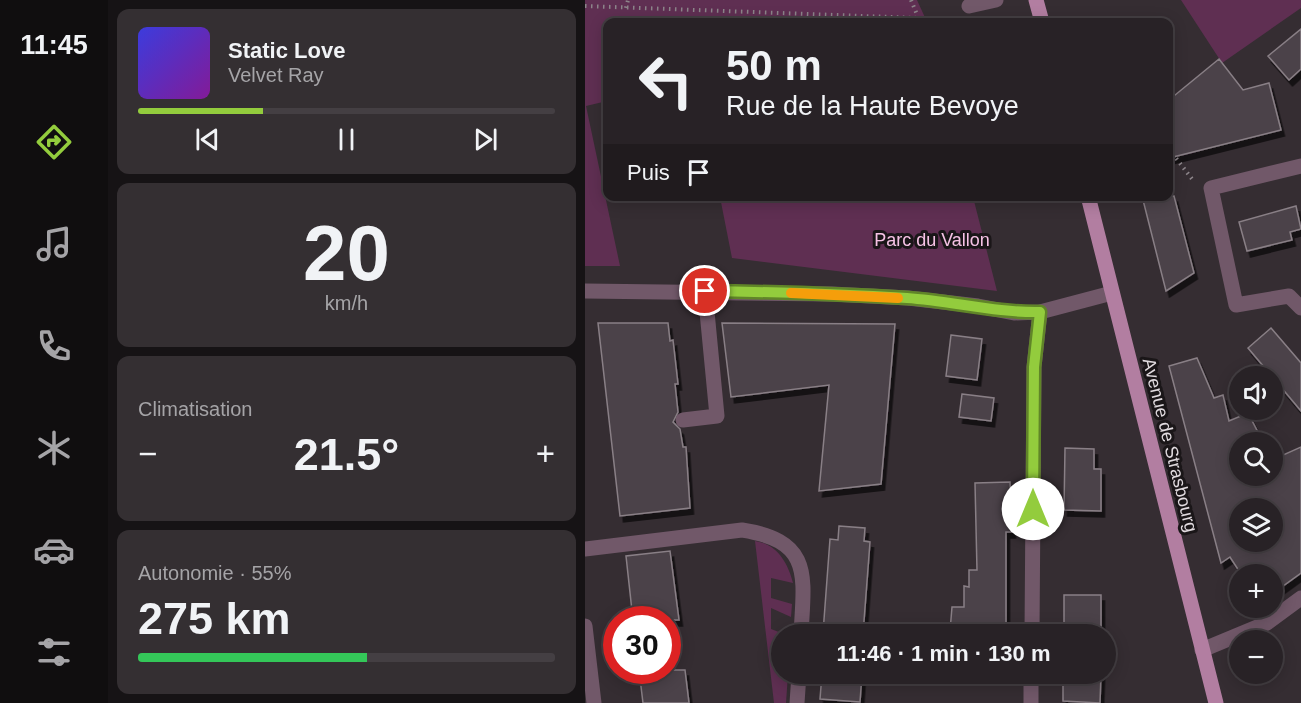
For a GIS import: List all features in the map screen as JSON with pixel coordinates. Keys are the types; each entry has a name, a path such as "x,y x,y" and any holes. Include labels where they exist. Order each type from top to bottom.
{"main road":[{"path":"1036,0 1041,18"},
{"name":"Avenue de Strasbourg","path":"1089,201 1216,703"}],"street":[{"path":"969,6 996,0"},
{"path":"1301,166 1211,188 1236,305 1289,296 1301,308"},
{"path":"585,291 705,291 908,298 978,306 1014,313 1040,312 1112,293"},
{"path":"683,420 717,416 705,291"},
{"path":"1032,624 1034,367 1040,312"},
{"path":"585,549 742,530 765,534 787,546 802,565 801,624"},
{"path":"1201,650 1267,623 1301,598"},
{"path":"585,626 594,703"},
{"path":"797,703 798,684"},
{"path":"1031,684 1031,703"}],"path":[{"path":"626,8 628,0"},
{"path":"911,0 919,18"},
{"path":"585,6 871,18"},
{"path":"1173,154 1195,182 1213,195"}],"green space":[{"path":"585,0 917,0 925,18 603,18 603,102 586,106 603,186 603,201 606,201 620,266 585,266"},
{"path":"1181,0 1301,0 1301,8 1222,63"},
{"name":"Parc du Vallon","path":"721,201 974,201 997,291 732,258"},
{"path":"755,541 775,550 785,562 793,583 771,578 771,598 792,604 791,617 771,608 771,677"},
{"path":"772,684 787,684 786,703 774,703"}],"building":[{"path":"1301,29 1301,69 1289,80 1268,56"},
{"path":"1219,59 1243,90 1269,83 1281,130 1173,157 1173,97"},
{"path":"1174,196 1194,273 1166,291 1143,201 1173,201"},
{"path":"1296,206 1301,229 1290,232 1292,240 1247,251 1239,222"},
{"path":"598,323 668,323 670,341 673,340 678,384 675,384 678,412 673,422 680,429 683,447 686,447 690,508 620,516"},
{"path":"722,323 895,324 881,484 819,491 829,385 731,397"},
{"path":"1271,328 1301,363 1301,411 1283,390 1283,366 1263,366 1248,348"},
{"path":"951,335 982,339 977,380 946,376"},
{"path":"1197,358 1214,398 1223,395 1229,421 1252,420 1258,432 1229,432 1229,486 1283,486 1283,455 1301,447 1301,573 1283,586 1283,564 1235,564 1230,557 1221,563 1169,366"},
{"path":"962,394 994,398 991,421 959,417"},
{"path":"1065,448 1094,449 1094,469 1101,469 1101,511 1064,510"},
{"path":"1010,482 1012,532 1006,532 1006,624 951,624 952,607 964,607 964,586 969,587 969,570 977,570 975,483"},
{"path":"839,526 865,528 864,541 870,542 864,624 824,624 830,539 838,540"},
{"path":"670,551 677,606 631,606 626,556"},
{"path":"1064,595 1101,595 1101,624 1064,624"},
{"path":"681,670 685,670 689,703 643,703 641,684 681,684"},
{"path":"821,684 861,684 860,702 820,699"},
{"path":"1063,684 1101,684 1100,703 1063,701"}],"slow traffic":[{"path":"791,293 898,298"}],"route":[{"path":"705,291 908,298 978,306 1014,313 1040,312 1034,367 1033,509"}]}
